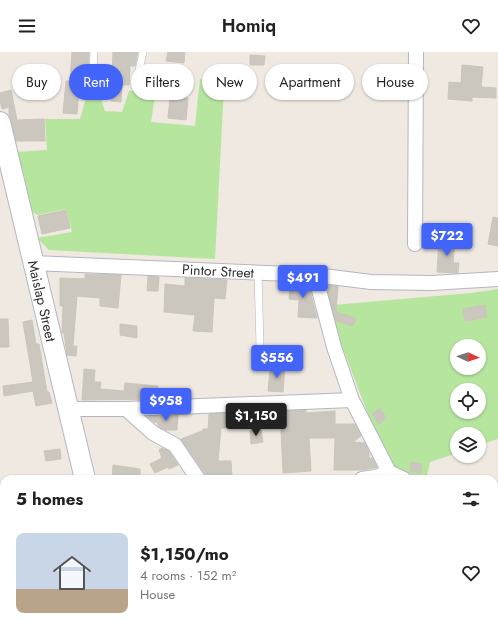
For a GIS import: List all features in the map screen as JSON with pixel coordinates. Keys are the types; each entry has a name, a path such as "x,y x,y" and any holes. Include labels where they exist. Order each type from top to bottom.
{"main road":[{"name":"Maislap Street","path":"0,122 84,475"}],"street":[{"path":"414,244 416,52"},
{"name":"Pintor Street","path":"33,263 315,275 371,282 431,283 498,279"},
{"path":"315,275 334,347 352,400 389,472 395,475"},
{"path":"68,409 126,409 352,400"},
{"path":"126,409 153,433 175,445 195,475"},
{"path":"381,475 389,472"}],"lane":[{"path":"93,64 94,52"},
{"path":"140,64 143,52"},
{"path":"258,273 260,346"}],"green space":[{"path":"200,79 202,80 202,100 223,100 215,259 49,250 37,238 72,232 66,209 38,215 32,212 24,175 16,152 47,150 45,119 80,119 85,100 101,100 105,111 122,112 129,91 131,91 131,100 154,100 151,122 195,126"},
{"path":"498,289 498,439 486,443 486,427 450,427 450,455 430,462 427,475 411,475 395,467 389,469 327,307 333,305 471,293"}],"building":[{"path":"72,52 89,52 89,64 71,64"},
{"path":"113,52 138,52 135,64 131,64 130,66 129,85 123,85 123,64 113,64"},
{"path":"168,52 185,52 184,63 166,61"},
{"path":"250,55 265,56 264,65 250,64"},
{"path":"462,65 483,67 481,87 496,88 496,98 472,97 472,101 448,99 449,82 461,83"},
{"path":"66,81 69,81 69,100 78,100 77,114 63,113"},
{"path":"11,90 17,120 44,119 45,141 16,141 9,115 9,107 2,109 0,93"},
{"path":"111,100 121,100 121,102"},
{"path":"170,100 188,100 186,120 168,118"},
{"path":"66,210 70,228 42,234 38,216"},
{"path":"493,217 498,218 498,246 488,244"},
{"path":"439,239 455,241 453,263 459,263 458,273 437,272"},
{"path":"85,274 121,275 118,308 100,306 100,298 77,296 73,346 77,346 76,356 67,355 64,333 62,333 63,306 60,306 60,278 85,279"},
{"path":"148,276 159,277 158,291 147,291"},
{"path":"185,278 227,280 225,299 214,298 212,332 193,331 195,315 164,312 165,284 185,286"},
{"path":"290,282 308,283 317,318 298,317 299,300 289,299"},
{"path":"326,285 338,286 336,312 356,318 353,326 336,321"},
{"path":"485,305 487,317 465,321 463,309"},
{"path":"0,319 8,319 9,347 0,347"},
{"path":"32,320 36,344 39,344 47,392 49,392 52,403 36,406 33,391 4,396 3,386 33,382 23,322"},
{"path":"120,324 137,326 137,338 120,335"},
{"path":"273,366 285,366 283,392 268,391 270,369 273,369"},
{"path":"84,369 95,370 94,382 101,382 100,389 124,391 125,383 158,386 158,399 82,400"},
{"path":"380,408 386,418 379,424 372,414"},
{"path":"306,410 306,413 335,411 335,424 355,424 361,436 353,442 365,443 369,452 369,458 372,458 377,467 363,470 334,470 335,438 309,438 311,471 283,473 281,430 283,429 283,411"},
{"path":"228,413 228,428 221,428 218,461 231,461 232,475 205,475 181,439 202,431 203,429 208,429 209,414"},
{"path":"178,415 177,430 164,430 158,426 158,423 147,417"},
{"path":"261,430 263,442 251,444 250,431"},
{"path":"162,448 169,451 178,465 169,469 168,467 155,473 150,464 162,458 159,450"},
{"path":"60,449 61,459 46,461 44,451"},
{"path":"411,462 422,464 421,473 410,471"},
{"path":"113,465 140,469 140,475 112,475"}]}
